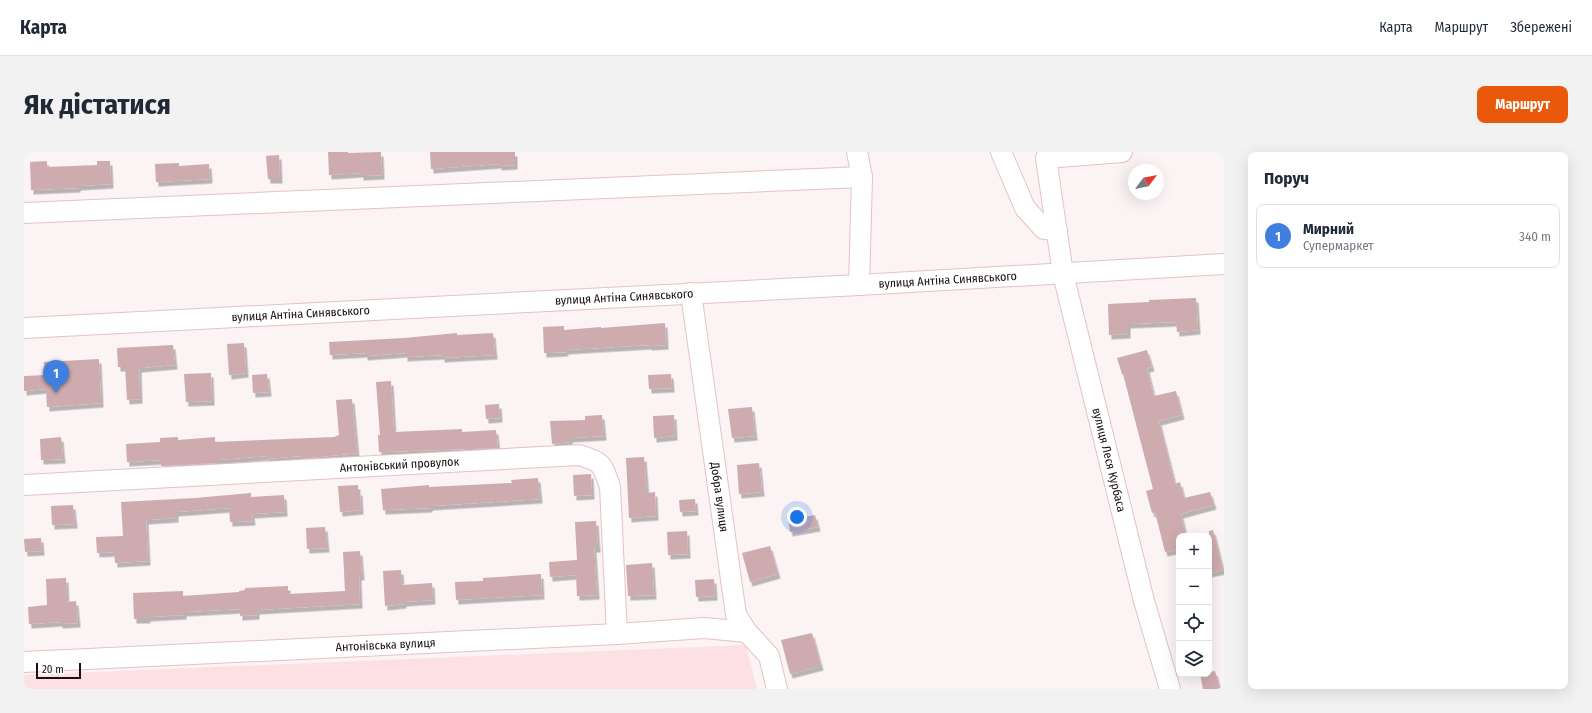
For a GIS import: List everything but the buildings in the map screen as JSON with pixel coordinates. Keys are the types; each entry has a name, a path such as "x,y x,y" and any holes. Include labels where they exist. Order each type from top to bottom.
{"street":[{"path":"856,152 862,177 860,285"},
{"path":"1001,152 1025,208 1044,229 1057,230"},
{"name":"вулиця Леся Курбаса","path":"1122,152 1046,158 1063,274 1144,601 1170,689"},
{"path":"24,213 862,177"},
{"name":"вулиця Антіна Синявського","path":"24,328 860,285 1224,264"},
{"name":"Добра вулиця","path":"691,293 736,615 747,632 769,656 777,689"},
{"name":"Антонівський провулок","path":"24,485 579,455 602,464 610,487 617,634"},
{"name":"Антонівська вулиця","path":"24,662 617,634 704,628 747,632"}],"shaded area":[{"path":"746,645 757,689 24,689 24,675"}],"place":[{"name":"Мирний","path":"56,393"}]}
